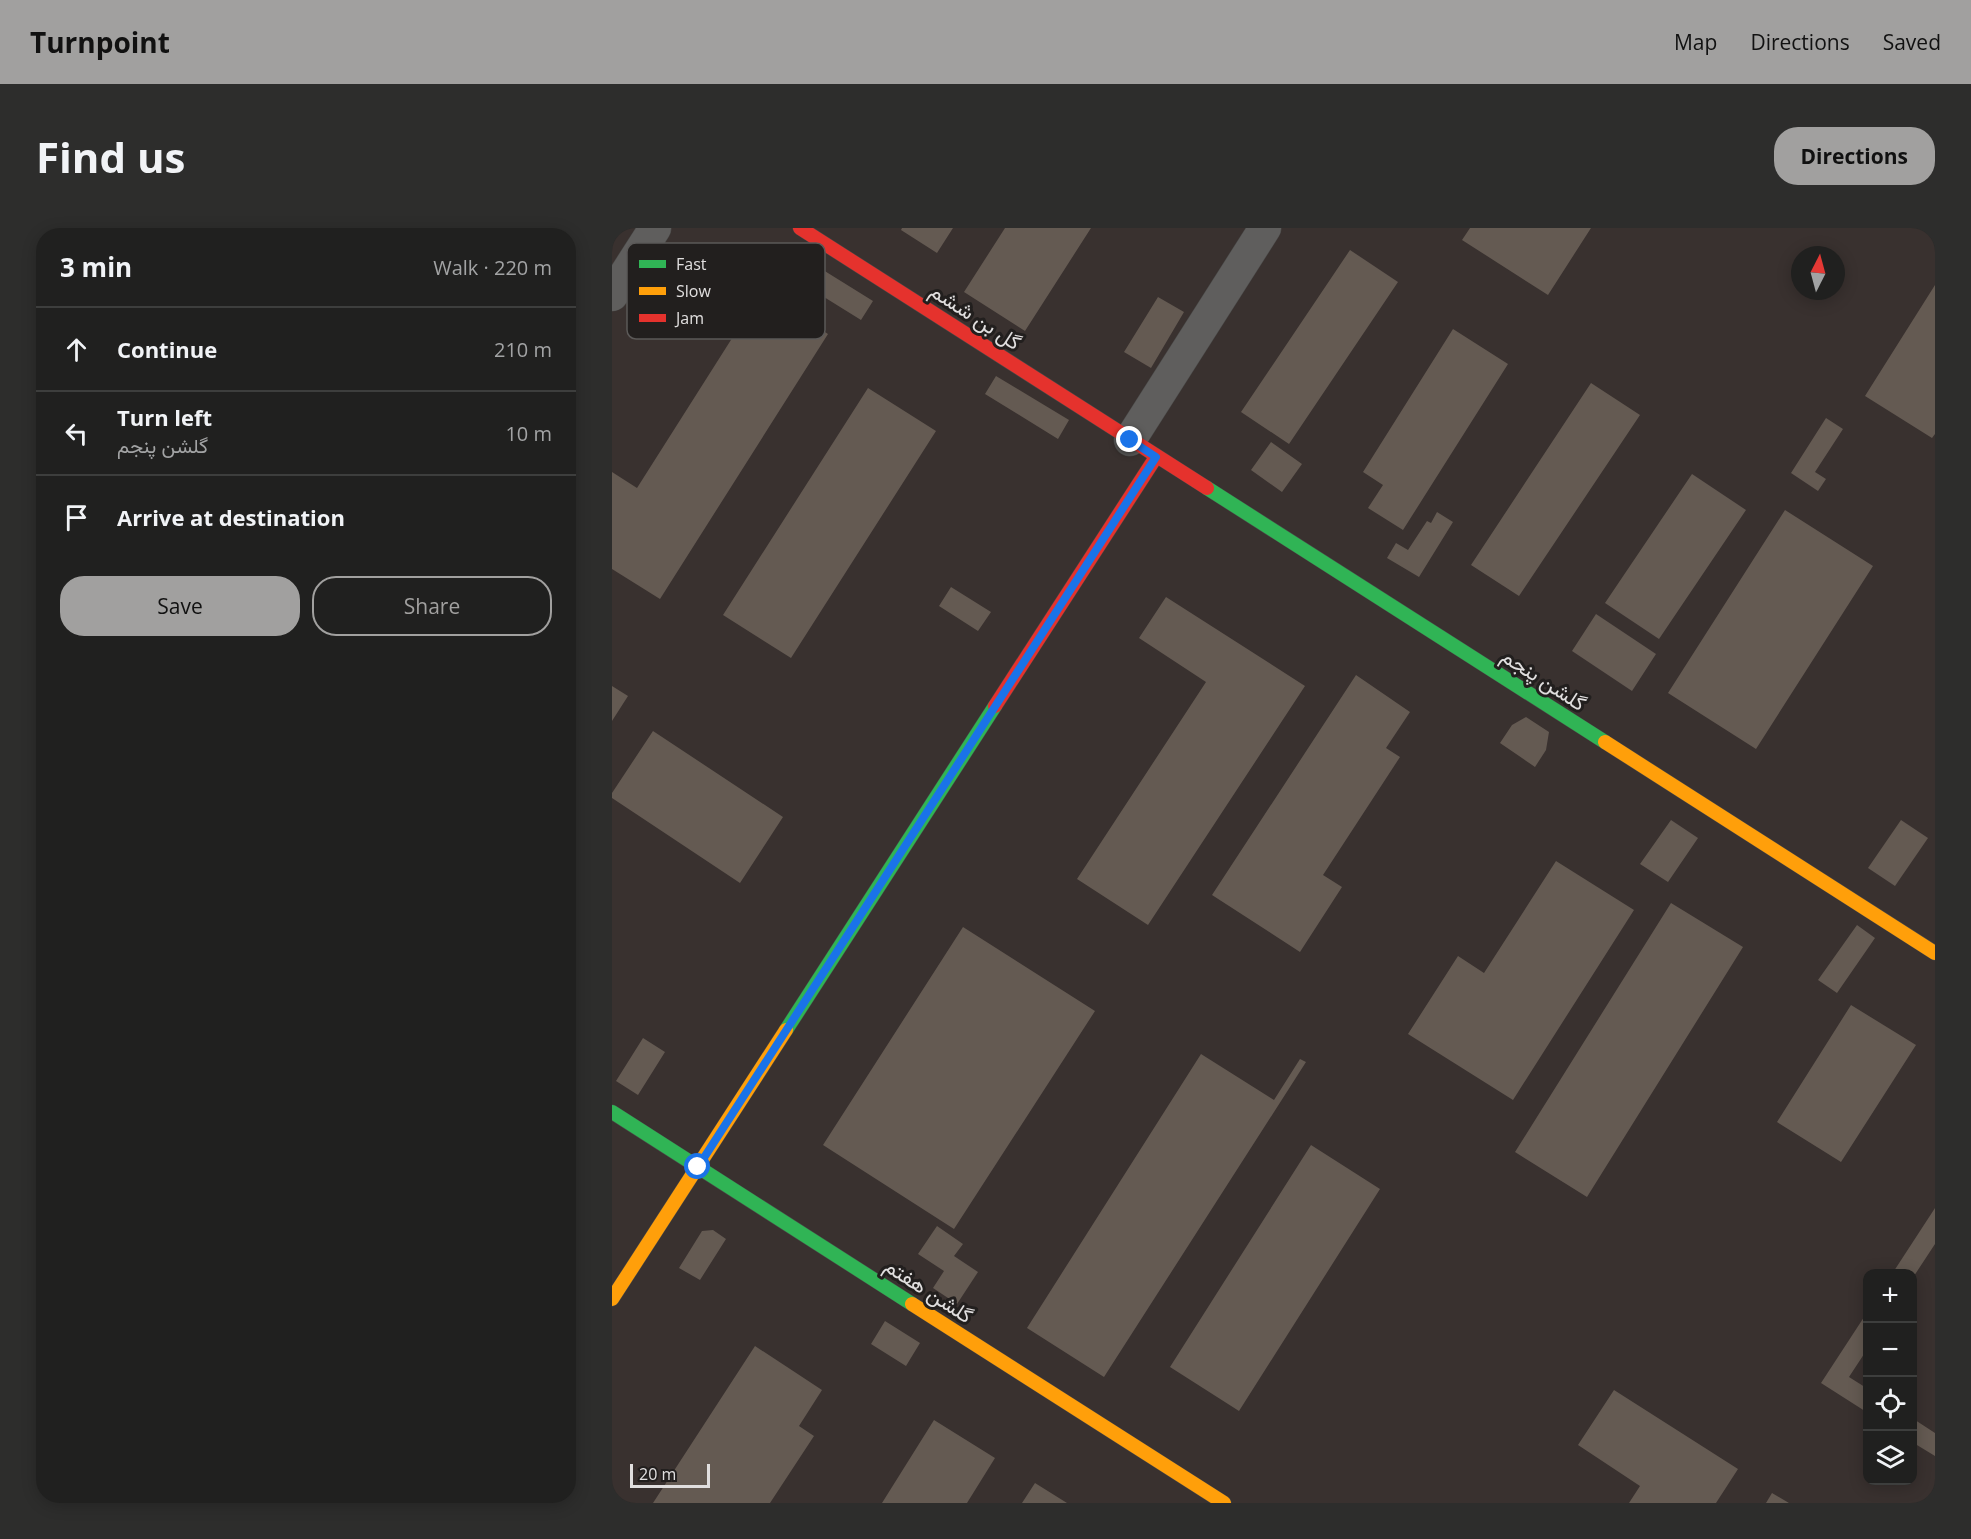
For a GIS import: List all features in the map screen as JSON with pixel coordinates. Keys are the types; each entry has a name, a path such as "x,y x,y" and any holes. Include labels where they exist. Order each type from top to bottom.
{"street":[{"path":"645,243 655,228"},
{"name":"گل بن ششم","path":"800,228 823,243"},
{"path":"1130,440 1265,228"},
{"name":"گل بن ششم","path":"825,244 1130,440"},
{"path":"612,295 627,272"},
{"name":"گلشن پنجم","path":"1130,440 1935,953"},
{"path":"612,1299 1156,457"},
{"name":"گلشن هفتم","path":"612,1112 1224,1503"}],"shaded area":[{"path":"612,228 1935,228 1935,1503 612,1503"}],"building":[{"path":"902,228 953,228 937,253 901,230"},
{"path":"1005,228 1091,228 1025,331 964,292"},
{"path":"1470,228 1591,228 1548,295 1462,240"},
{"path":"1350,250 1398,282 1289,444 1241,412"},
{"path":"825,271 873,301 861,320 825,298"},
{"path":"1935,285 1935,434 1932,438 1865,396"},
{"path":"1158,297 1184,312 1151,368 1124,352"},
{"path":"1453,329 1508,364 1403,530 1368,508 1383,485 1363,472"},
{"path":"732,339 825,339 660,599 612,569 612,472 637,488"},
{"path":"996,376 1069,420 1058,439 985,394"},
{"path":"1591,383 1640,415 1519,596 1471,565"},
{"path":"868,388 936,431 791,658 723,615"},
{"path":"1826,418 1843,429 1815,472 1826,479 1818,491 1791,473"},
{"path":"1271,442 1302,464 1282,492 1251,470"},
{"path":"1692,474 1746,510 1659,639 1605,603"},
{"path":"1785,510 1873,566 1756,749 1668,693"},
{"path":"1437,512 1453,522 1419,577 1387,558 1396,543 1408,550 1427,521 1431,523"},
{"path":"951,587 991,612 978,631 939,606"},
{"path":"1166,597 1305,686 1148,925 1077,879 1206,682 1139,638"},
{"path":"1596,614 1656,654 1632,691 1572,651"},
{"path":"1356,675 1410,712 1386,748 1400,757 1323,875 1342,887 1300,952 1212,895"},
{"path":"612,686 628,696 612,721"},
{"path":"1526,717 1549,732 1546,750 1535,767 1500,743 1512,725"},
{"path":"653,731 783,817 740,883 612,798 612,793"},
{"path":"1671,820 1698,838 1668,882 1640,864"},
{"path":"1901,820 1928,838 1895,886 1868,868"},
{"path":"1556,861 1634,910 1513,1100 1408,1034 1458,956 1484,973"},
{"path":"1671,903 1743,947 1587,1197 1515,1152"},
{"path":"1857,925 1875,938 1837,993 1818,980"},
{"path":"963,927 1095,1011 954,1229 823,1145"},
{"path":"1851,1005 1916,1045 1841,1162 1777,1122"},
{"path":"643,1038 665,1052 638,1095 616,1081"},
{"path":"1201,1054 1274,1100 1300,1059 1306,1062 1104,1377 1027,1328"},
{"path":"1311,1145 1380,1189 1239,1411 1170,1367"},
{"path":"1935,1208 1935,1244 1917,1271 1917,1269 1895,1269"},
{"path":"937,1226 963,1244 954,1256 978,1272 957,1304 933,1288 944,1271 918,1254"},
{"path":"713,1230 726,1239 700,1280 679,1268 702,1231"},
{"path":"1863,1319 1863,1356 1849,1377 1863,1386 1863,1410 1821,1383"},
{"path":"885,1321 920,1343 906,1366 871,1344"},
{"path":"755,1346 822,1390 799,1426 814,1436 770,1503 653,1503"},
{"path":"1614,1390 1738,1469 1716,1503 1629,1503 1640,1486 1578,1445"},
{"path":"934,1420 995,1458 967,1503 882,1503"},
{"path":"1917,1421 1935,1433 1935,1456 1917,1445"},
{"path":"1035,1483 1067,1503 1022,1503"},
{"path":"1772,1493 1789,1503 1766,1503"}],"traffic: fast":[{"path":"1207,488 1605,742"},
{"path":"786,1030 995,706"},
{"path":"612,1112 912,1304"}],"traffic: slow":[{"path":"1605,742 1935,953"},
{"path":"612,1299 786,1030"},
{"path":"912,1304 1224,1503"}],"traffic: jam":[{"path":"800,228 823,243"},
{"path":"825,244 1207,488"},
{"path":"995,706 1156,457"}],"route":[{"path":"698,1167 1156,457 1130,440"}]}
